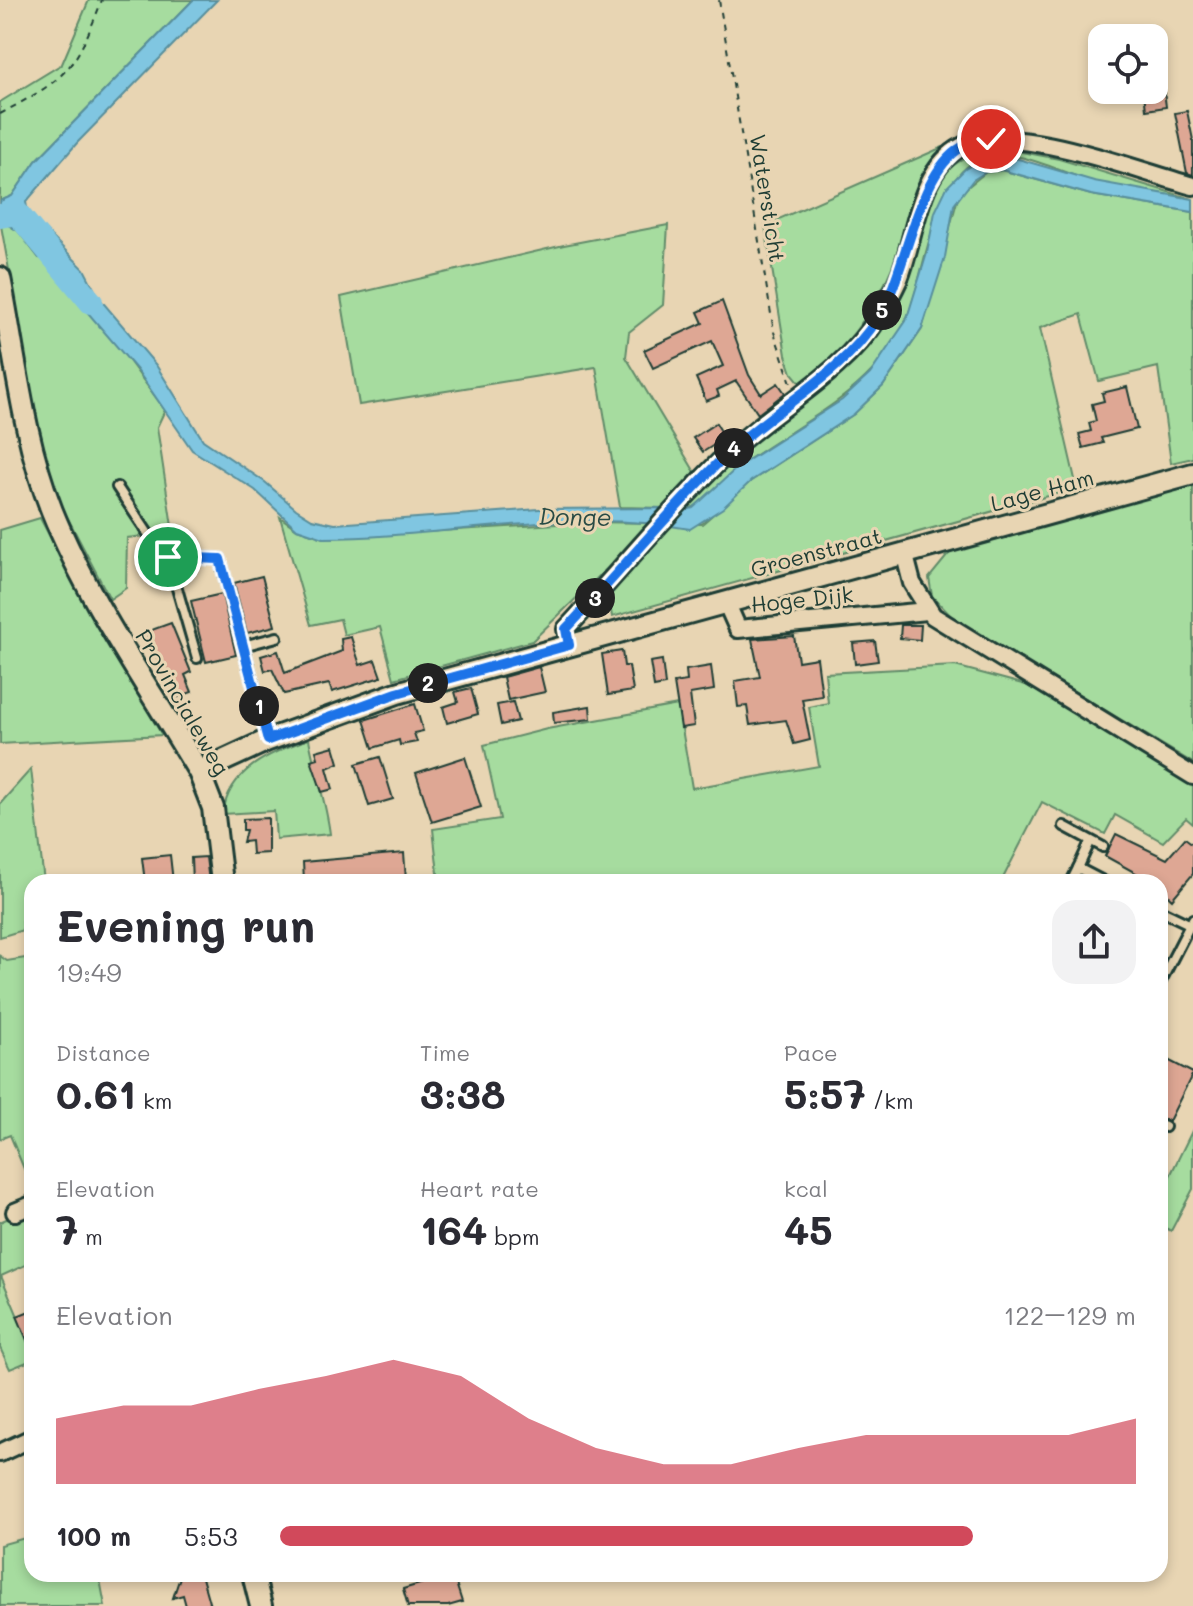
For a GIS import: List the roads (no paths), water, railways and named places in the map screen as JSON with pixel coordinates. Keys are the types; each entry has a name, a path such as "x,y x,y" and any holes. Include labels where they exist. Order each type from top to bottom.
{"street":[{"path":"569,645 566,629 728,453 854,349 878,317 899,279 928,185 942,163 963,147 991,139 1029,140 1193,186"},
{"name":"Provincialeweg","path":"0,278 34,456 52,509 72,555 199,772 213,808 221,874"},
{"name":"Lage Ham","path":"904,552 1193,474"},
{"name":"Groenstraat","path":"726,602 904,552 912,583 927,611"},
{"name":"Hoge Dijk","path":"199,772 268,740 397,693 726,602 738,629 927,611"},
{"path":"927,611 1012,667 1193,776"},
{"path":"15,1212 24,1208"},
{"path":"0,1453 24,1442"},
{"path":"255,1582 261,1606"}],"lane":[{"path":"117,487 163,556 220,559 268,740"},
{"path":"168,557 197,658"},
{"path":"243,646 277,637"},
{"path":"1064,826 1103,847"},
{"path":"1075,874 1090,842"},
{"path":"1078,868 1090,874"},
{"path":"1168,913 1191,922 1168,967"}],"water":[{"path":"193,0 217,0 77,143 26,202 28,213 84,269 99,298 156,365 203,440 265,482 296,509 312,519 335,524 539,509 666,508 678,512 693,508 739,466 842,400 870,374 906,321 927,253 935,212 947,187 965,169 985,157 1008,156 1094,181 1193,199 1193,212 1091,195 1002,170 986,172 973,180 954,205 945,257 922,329 883,386 854,414 751,481 723,508 690,529 645,523 554,522 324,538 297,529 255,490 192,450 137,370 65,286 75,275 75,268 59,260 39,258 18,231 0,220 0,201 12,196 36,161"}],"waterway":[{"name":"Donge","path":"0,216 17,213 91,302"}]}
